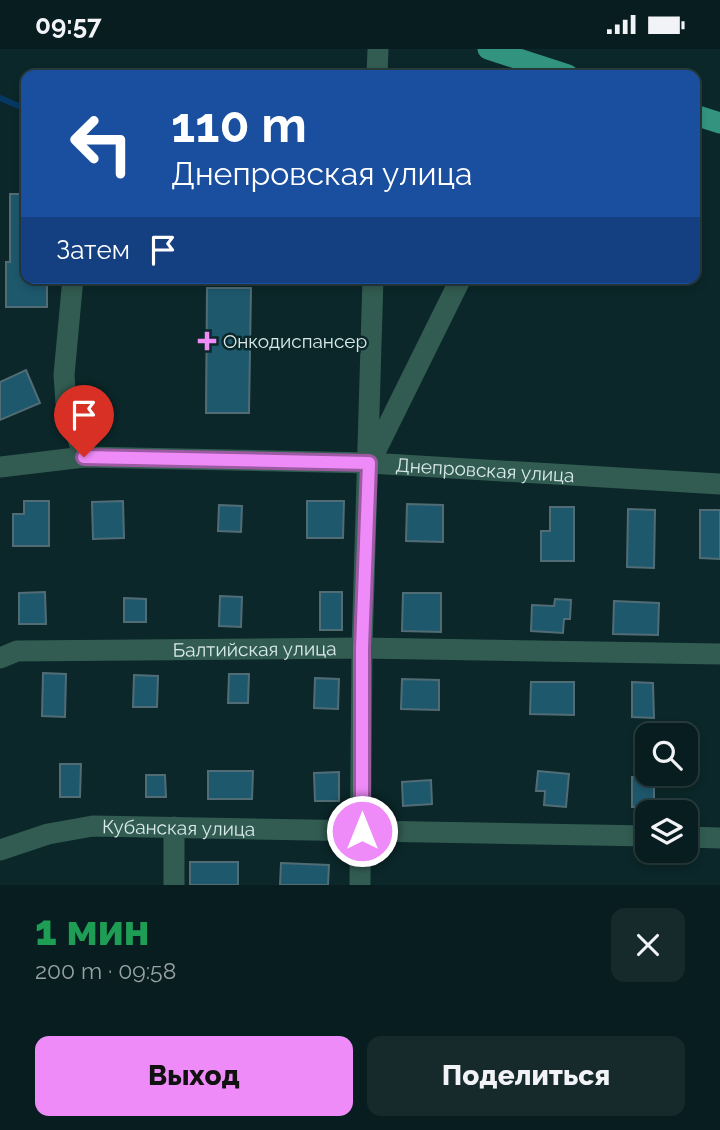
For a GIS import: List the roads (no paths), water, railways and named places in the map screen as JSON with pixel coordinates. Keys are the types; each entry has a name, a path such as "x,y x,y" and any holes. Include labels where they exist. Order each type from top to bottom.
{"main road":[{"path":"488,49 553,70"},
{"path":"700,117 720,123"}],"street":[{"path":"377,70 378,49"},
{"path":"72,284 64,376 66,403 84,457"},
{"path":"360,885 362,648 373,284"},
{"path":"369,463 458,284"},
{"name":"Днепровская улица","path":"0,467 84,457 369,463 720,484"},
{"name":"Балтийская улица","path":"0,658 17,651 362,648 720,654"},
{"name":"Кубанская улица","path":"0,850 48,834 93,826 635,836"},
{"path":"174,827 174,885"},
{"path":"698,837 720,838"}],"waterway":[{"path":"0,98 21,107"}],"place":[{"name":"Онкодиспансер","path":"207,341"}]}
